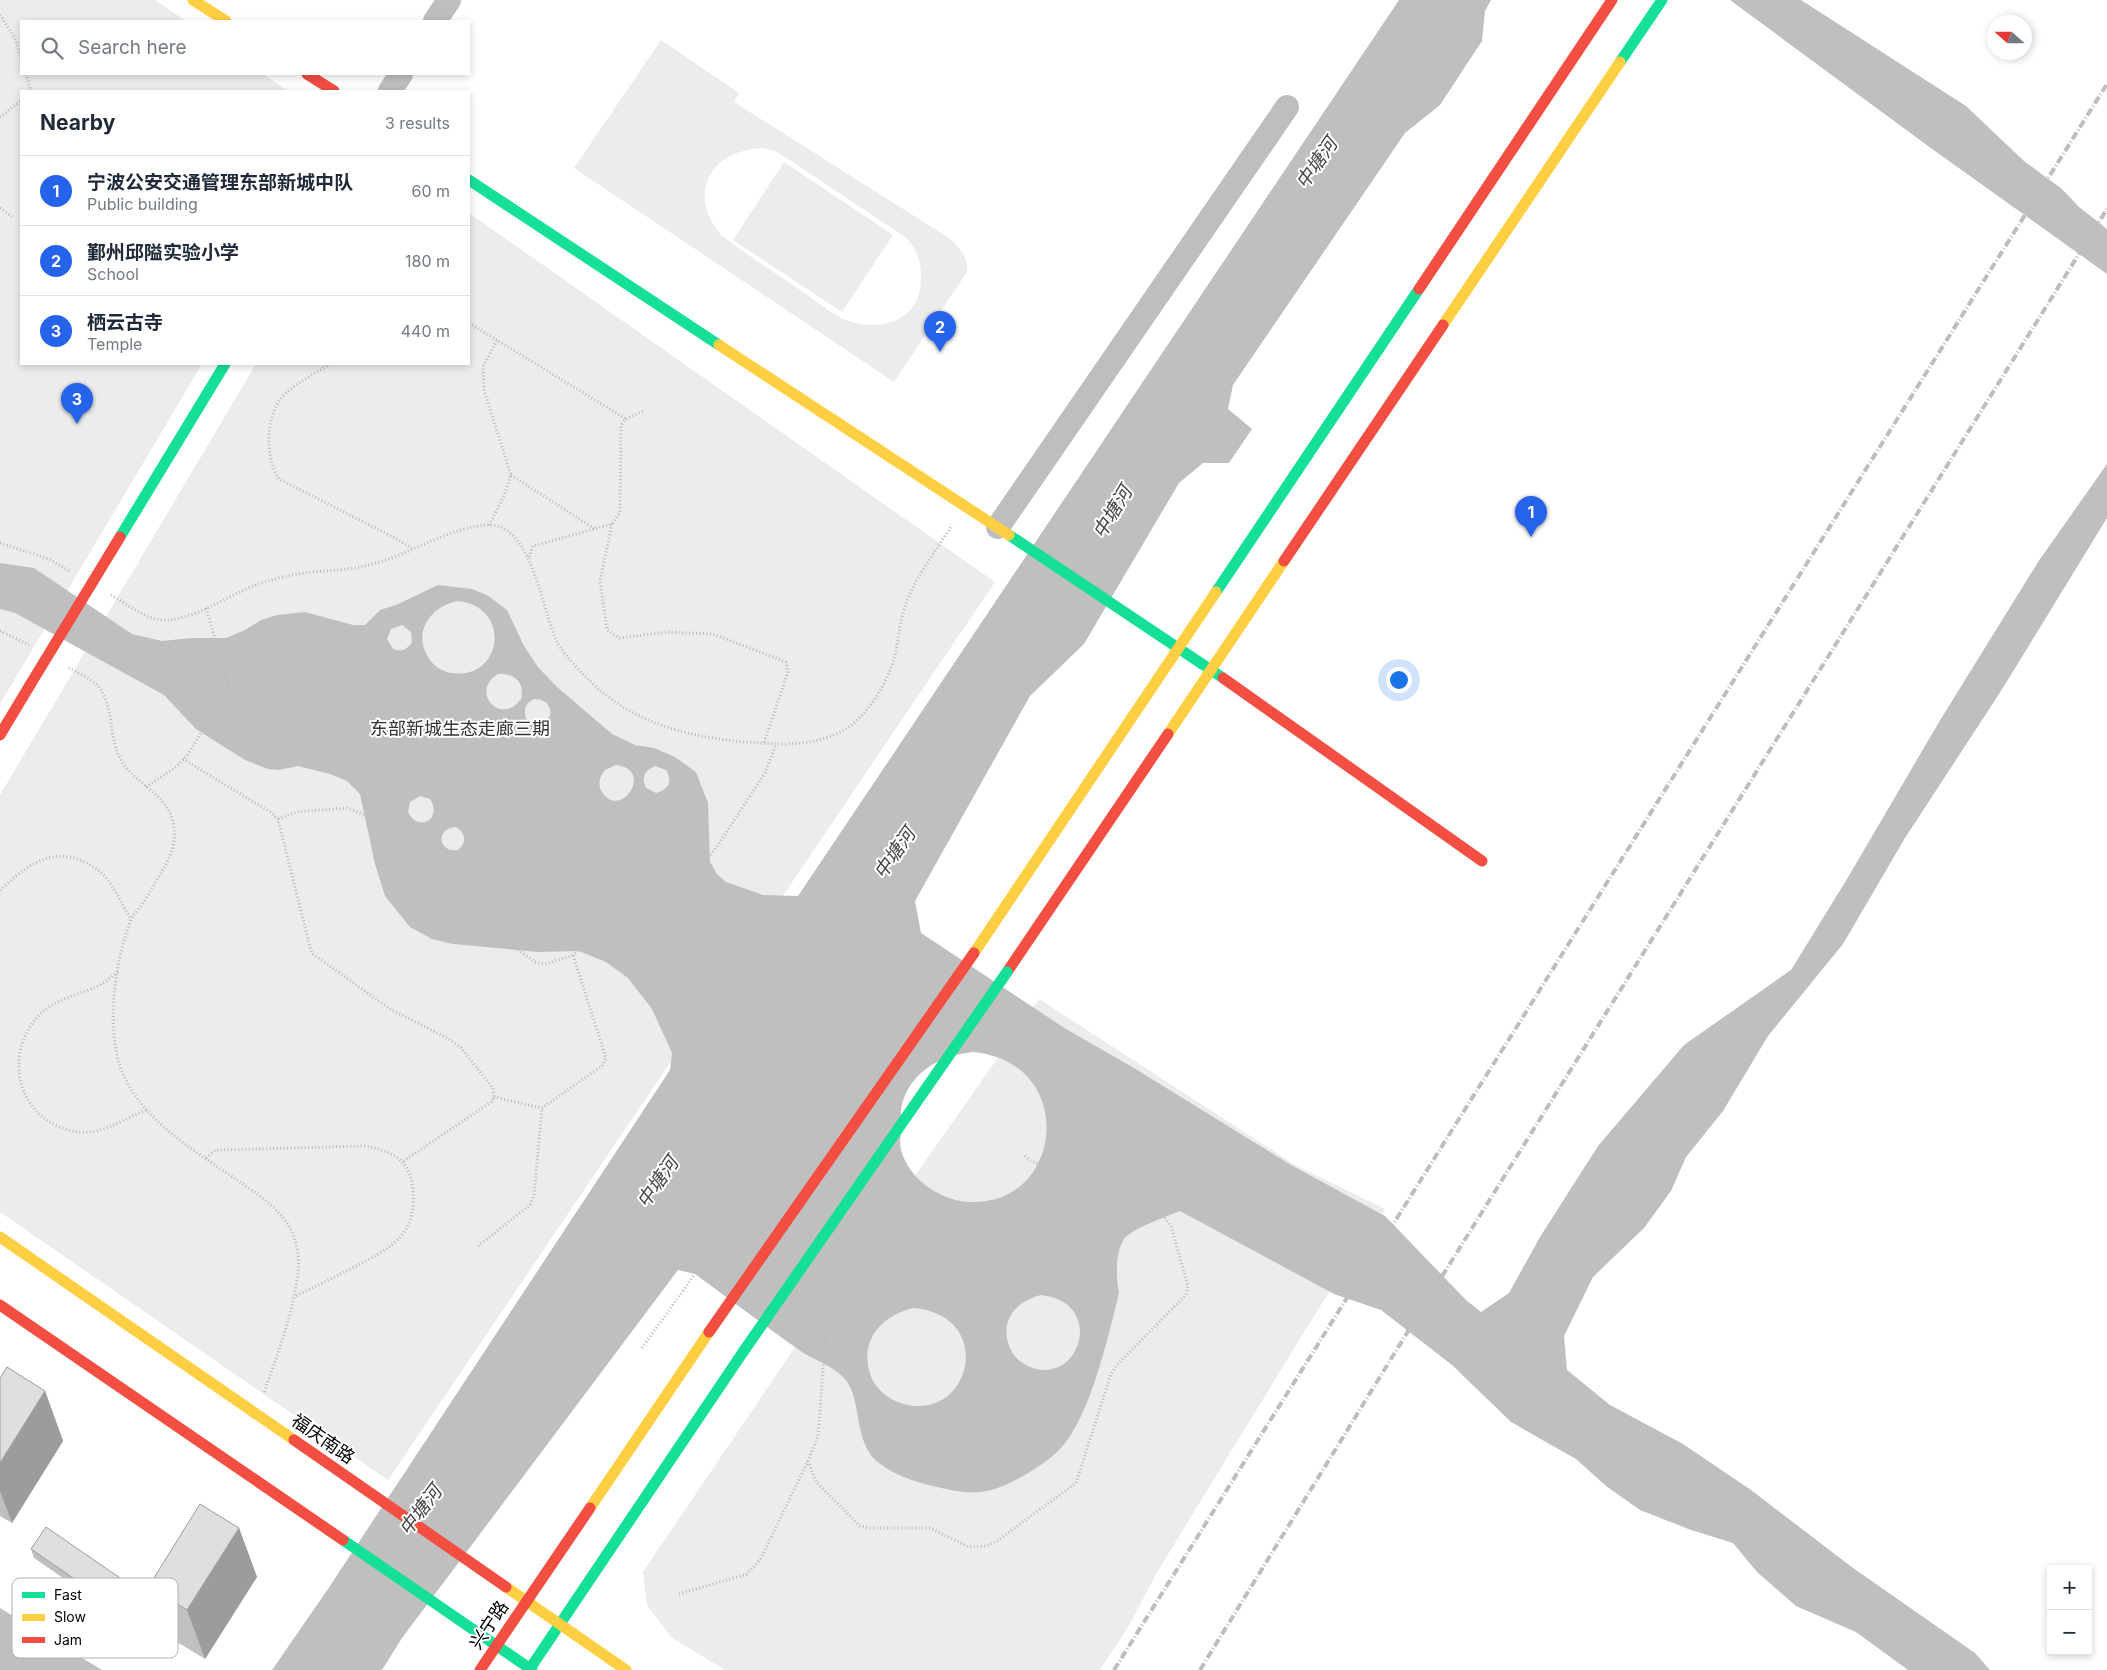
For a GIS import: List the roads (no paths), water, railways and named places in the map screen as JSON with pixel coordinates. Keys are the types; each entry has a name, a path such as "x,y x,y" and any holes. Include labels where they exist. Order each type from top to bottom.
{"main road":[{"path":"193,0 224,20"},
{"name":"兴宁路","path":"480,1670 709,1332 974,953 1612,0"},
{"path":"0,1305 531,1670 743,1352 1006,972 1662,0"},
{"path":"309,75 332,90"},
{"path":"470,181 1211,669 1482,861"},
{"path":"0,735 224,365"},
{"name":"福庆南路","path":"0,1237 561,1623 626,1670"}],"street":[{"path":"437,20 449,0"},
{"path":"391,90 400,75"},
{"path":"1001,529 1287,107"}],"water":[{"name":"中塘河","path":"1399,0 1491,0 1485,11 1482,41 1440,105 1405,133 1233,385 1228,409 1252,429 1229,463 1203,463 1179,483 1084,644 1030,696 915,901 921,933 1066,1029 1134,1068 1291,1165 1385,1216 1466,1300 1481,1312 1509,1293 1540,1237 1598,1146 1684,1045 1791,970 1939,722 2038,562 2107,464 2107,518 2001,691 1905,838 1843,944 1768,1036 1723,1111 1686,1157 1671,1191 1644,1228 1593,1277 1564,1336 1567,1370 1610,1405 1683,1444 1751,1490 1853,1568 1975,1653 1990,1670 1908,1670 1856,1632 1796,1606 1757,1572 1733,1543 1691,1530 1640,1510 1606,1486 1576,1459 1511,1422 1452,1365 1381,1310 1334,1294 1180,1211 1134,1231 1124,1239 1121,1245 1117,1265 1119,1293 1110,1330 1089,1396 1071,1434 1061,1448 1048,1460 1011,1482 985,1491 957,1491 928,1485 894,1473 879,1463 865,1444 854,1396 844,1378 829,1366 802,1352 695,1274 678,1270 402,1638 382,1670 272,1670 328,1589 670,1070 672,1053 652,1009 628,978 606,962 579,951 538,952 453,944 432,939 410,927 385,896 375,864 360,794 347,781 330,774 298,766 279,770 268,769 245,760 196,729 164,695 15,613 0,609 0,563 34,568 132,634 162,641 192,638 226,638 245,630 261,620 277,615 305,612 353,625 365,625 380,610 396,605 438,585 472,589 487,595 507,610 524,646 538,667 556,686 612,734 635,745 654,748 675,757 696,772 708,803 710,862 717,874 726,882 763,895 798,896","holes":["458,601 476,606 487,616 493,629 494,642 490,655 482,666 469,672 452,673 439,669 430,660 422,641 423,631 426,623 439,609","402,625 411,632 412,642 406,649 399,650 393,649 387,639 391,629","498,674 509,675 514,677 520,684 521,699 513,707 497,708 491,704 487,697 490,681","534,699 544,701 549,706 550,716 542,724 530,723 525,715 527,704","616,765 627,768 633,775 634,783 631,791 618,801 610,799 600,789 599,783 605,770","655,766 666,770 669,784 664,790 656,793 646,788 645,774","420,796 430,799 433,812 428,821 417,822 408,812 410,802","456,827 462,832 464,841 458,850 451,850 443,844 442,836 445,831","973,1052 1007,1062 1030,1080 1043,1105 1046,1133 1040,1159 1025,1182 1001,1197 969,1202 947,1197 936,1192 918,1179 905,1160 901,1150 901,1110 908,1090 921,1073 930,1066 950,1057","1041,1295 1061,1301 1073,1311 1079,1324 1079,1339 1074,1352 1065,1363 1052,1369 1036,1369 1024,1364 1014,1355 1009,1345 1007,1326 1015,1310 1022,1303","913,1308 939,1315 956,1328 965,1346 965,1365 958,1383 945,1398 927,1405 904,1404 890,1398 878,1388 872,1379 867,1354 874,1333 891,1317"]},
{"path":"1730,0 1801,0 1966,106 2024,161 2062,189 2079,207 2107,229 2107,274 1928,146"},
{"path":"0,1608 12,1615 12,1658 82,1658 102,1670 0,1670"}],"railway":[{"path":"1114,1670 2107,84"},
{"path":"1200,1670 1426,1302 2107,209"}],"place":[{"name":"鄞州邱隘实验小学","path":"940,352"},
{"name":"栖云古寺","path":"77,424"},
{"name":"宁波公安交通管理东部新城中队","path":"1531,537"}],"park label":[{"name":"东部新城生态走廊三期","path":"460,729"}]}
